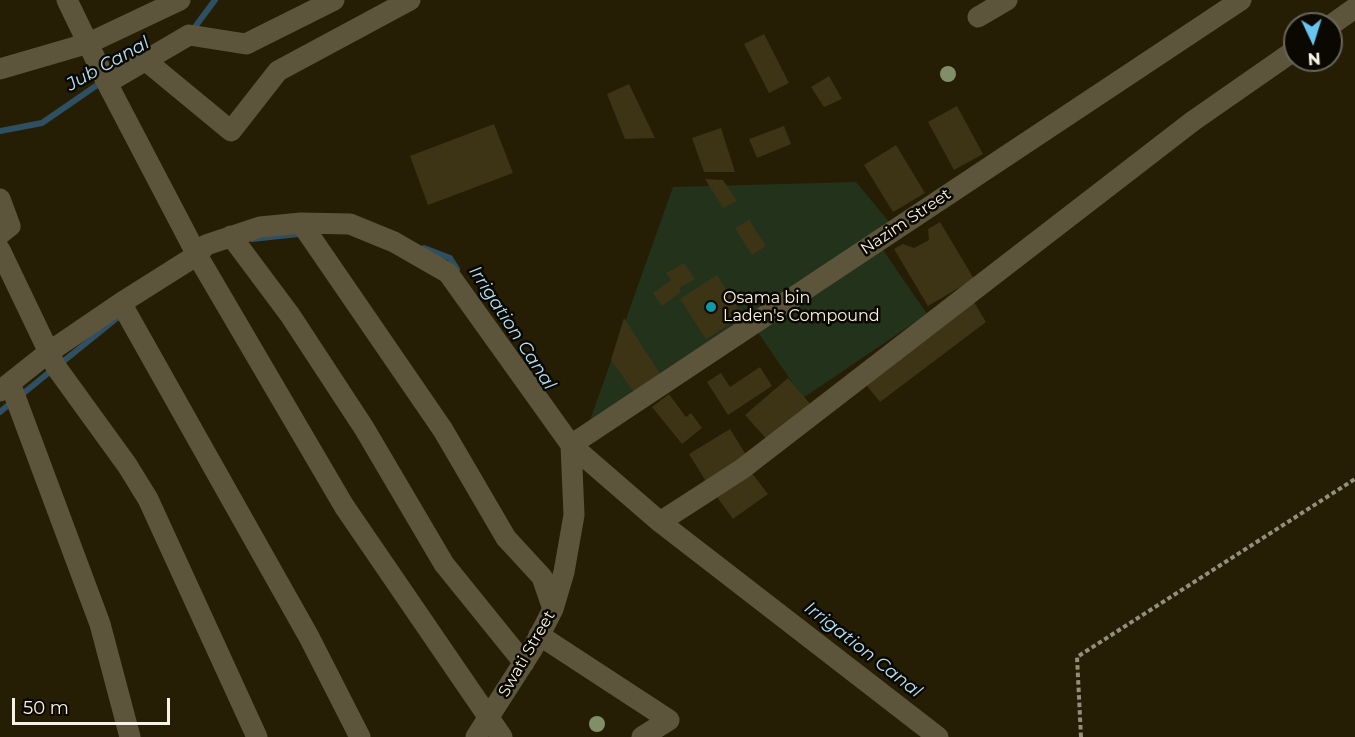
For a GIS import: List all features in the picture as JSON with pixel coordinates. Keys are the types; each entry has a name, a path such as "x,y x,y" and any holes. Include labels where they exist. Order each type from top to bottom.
{"street":[{"path":"67,0 106,83 197,255 344,506 502,737"},
{"path":"0,69 89,43 180,0"},
{"path":"106,83 189,35 246,44 334,0"},
{"path":"145,60 231,131 278,71 410,0"},
{"path":"978,17 1007,0"},
{"name":"Nazim Street","path":"571,445 1241,0"},
{"path":"660,522 742,469 1193,121 1283,58"},
{"path":"0,199 10,226 0,234"},
{"path":"301,223 443,430 506,538 542,577 553,609"},
{"path":"130,737 100,624 5,387 120,303 197,255 206,244 260,227 301,223 350,224 394,242 448,273 571,445 660,522 938,737"},
{"path":"231,236 297,324 364,429 444,564 524,663"},
{"path":"0,250 56,367 127,465 148,499 257,737"},
{"path":"120,303 298,616 360,737"},
{"name":"Swati Street","path":"476,737 524,663 553,609 564,572 573,515 571,445"},
{"path":"539,635 669,720 642,737"}],"path":[{"path":"1081,737 1077,657 1355,479"}],"green space":[{"path":"856,182 890,223 589,423 673,187"},
{"path":"881,247 927,314 803,398 757,331"}],"building":[{"path":"764,34 789,83 769,93 744,44"},
{"path":"829,76 842,99 824,107 811,87"},
{"path":"629,84 655,138 625,139 607,94"},
{"path":"957,106 983,154 954,170 928,122"},
{"path":"494,124 513,173 428,205 410,156"},
{"path":"784,126 791,144 757,158 749,139"},
{"path":"721,128 735,172 704,172 692,138"},
{"path":"896,145 925,193 893,212 864,165"},
{"path":"705,179 723,180 737,201 723,208"},
{"path":"749,220 766,246 752,255 735,228"},
{"path":"940,222 974,279 928,306 894,249 903,244 914,248 929,240 928,229"},
{"path":"684,263 695,279 679,288 681,292 662,306 653,293 671,280 666,273"},
{"name":"Osama bin Laden's Compound","path":"717,275 743,316 706,339 680,299"},
{"path":"972,299 986,322 880,402 863,381"},
{"path":"624,318 663,378 636,395 611,360"},
{"path":"760,367 772,386 728,415 707,382 721,373 730,387"},
{"path":"788,378 811,405 769,442 745,415"},
{"path":"669,394 686,417 691,413 702,428 682,444 652,407"},
{"path":"730,429 751,463 710,488 689,454"},
{"path":"751,472 768,494 733,519 717,497"}],"waterway":[{"name":"Jub Canal","path":"192,31 215,0"},
{"name":"Jub Canal","path":"0,131 42,123 103,81"},
{"name":"Irrigation Canal","path":"252,239 298,234"},
{"name":"Irrigation Canal","path":"424,248 450,258 457,269"},
{"name":"Irrigation Canal","path":"60,364 122,314"},
{"name":"Irrigation Canal","path":"20,396 52,370"},
{"name":"Irrigation Canal","path":"0,412 12,402"}],"place":[{"name":"Osama bin Laden's Compound","path":"711,307"}]}
